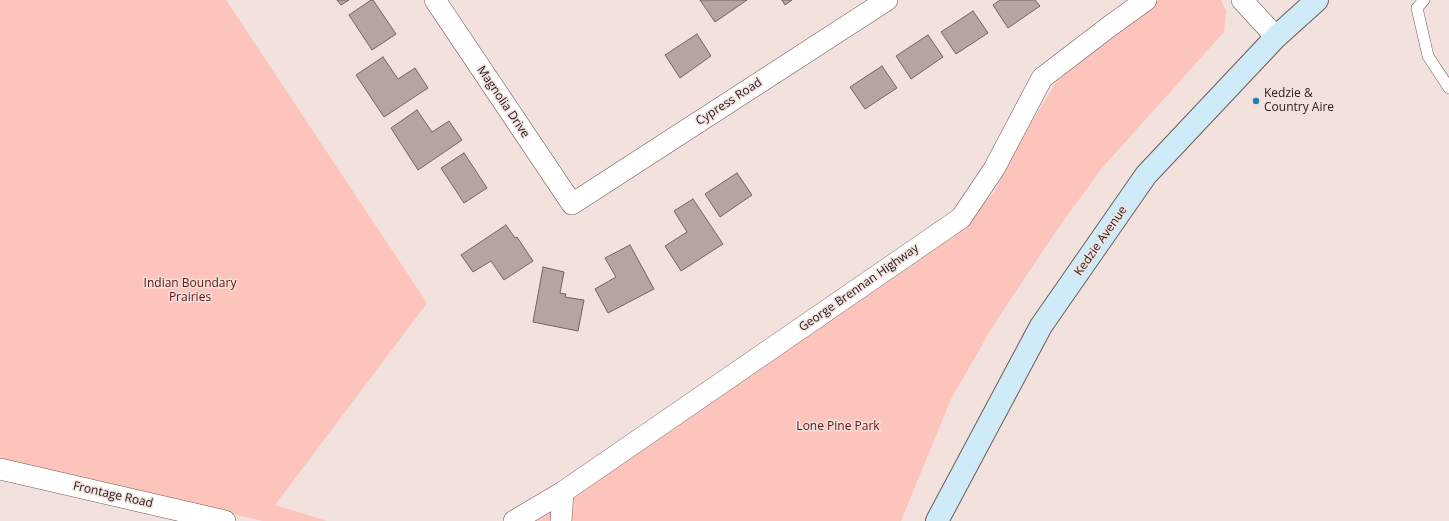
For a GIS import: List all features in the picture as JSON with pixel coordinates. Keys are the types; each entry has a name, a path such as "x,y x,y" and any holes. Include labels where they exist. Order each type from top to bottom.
{"main road":[{"name":"Kedzie Avenue","path":"937,521 1041,326 1146,175 1276,37 1317,0"}],"street":[{"name":"Magnolia Drive","path":"435,0 572,204"},
{"name":"Cypress Road","path":"572,204 887,0"},
{"name":"George Brennan Highway","path":"514,521 563,492 961,218 994,169 1042,78 1146,0"},
{"path":"1242,0 1276,37"},
{"name":"Frontage Road","path":"0,470 225,521"},
{"path":"561,521 563,492"}],"lane":[{"path":"1424,0 1417,8 1428,56 1449,88"}],"green space":[{"name":"Indian Boundary Prairies","path":"0,0 226,0 427,303 275,505 327,521 263,521 0,460"},
{"name":"Lone Pine Park","path":"1158,0 1221,0 1226,11 1224,32 1102,168 1056,231 996,321 951,399 901,521 523,521 746,376 933,250 969,221 995,191 1022,137 1055,84 1085,52"}],"building":[{"path":"337,0 349,0 341,5"},
{"path":"373,0 396,34 372,50 349,15"},
{"path":"700,0 747,0 715,22"},
{"path":"782,0 792,0 785,5"},
{"path":"1000,0 1035,0 1040,6 1008,28 993,5"},
{"path":"973,11 988,33 956,54 941,32"},
{"path":"697,34 711,56 680,78 665,55"},
{"path":"928,35 943,57 911,79 896,56"},
{"path":"383,57 398,79 415,68 428,88 384,117 356,75"},
{"path":"882,66 897,88 865,109 850,87"},
{"path":"417,110 432,132 449,121 462,140 418,170 391,128"},
{"path":"464,153 487,188 464,203 441,168"},
{"path":"737,173 752,195 720,217 705,194"},
{"path":"693,199 723,244 681,271 665,246 687,232 674,211"},
{"path":"506,225 515,238 517,237 533,261 504,280 491,261 473,272 461,255"},
{"path":"630,245 654,289 608,313 595,289 616,277 605,258"},
{"path":"543,267 564,272 560,293 566,294 565,297 584,300 578,331 533,322"}],"place":[{"name":"Kedzie & Country Aire","path":"1256,101"}]}
